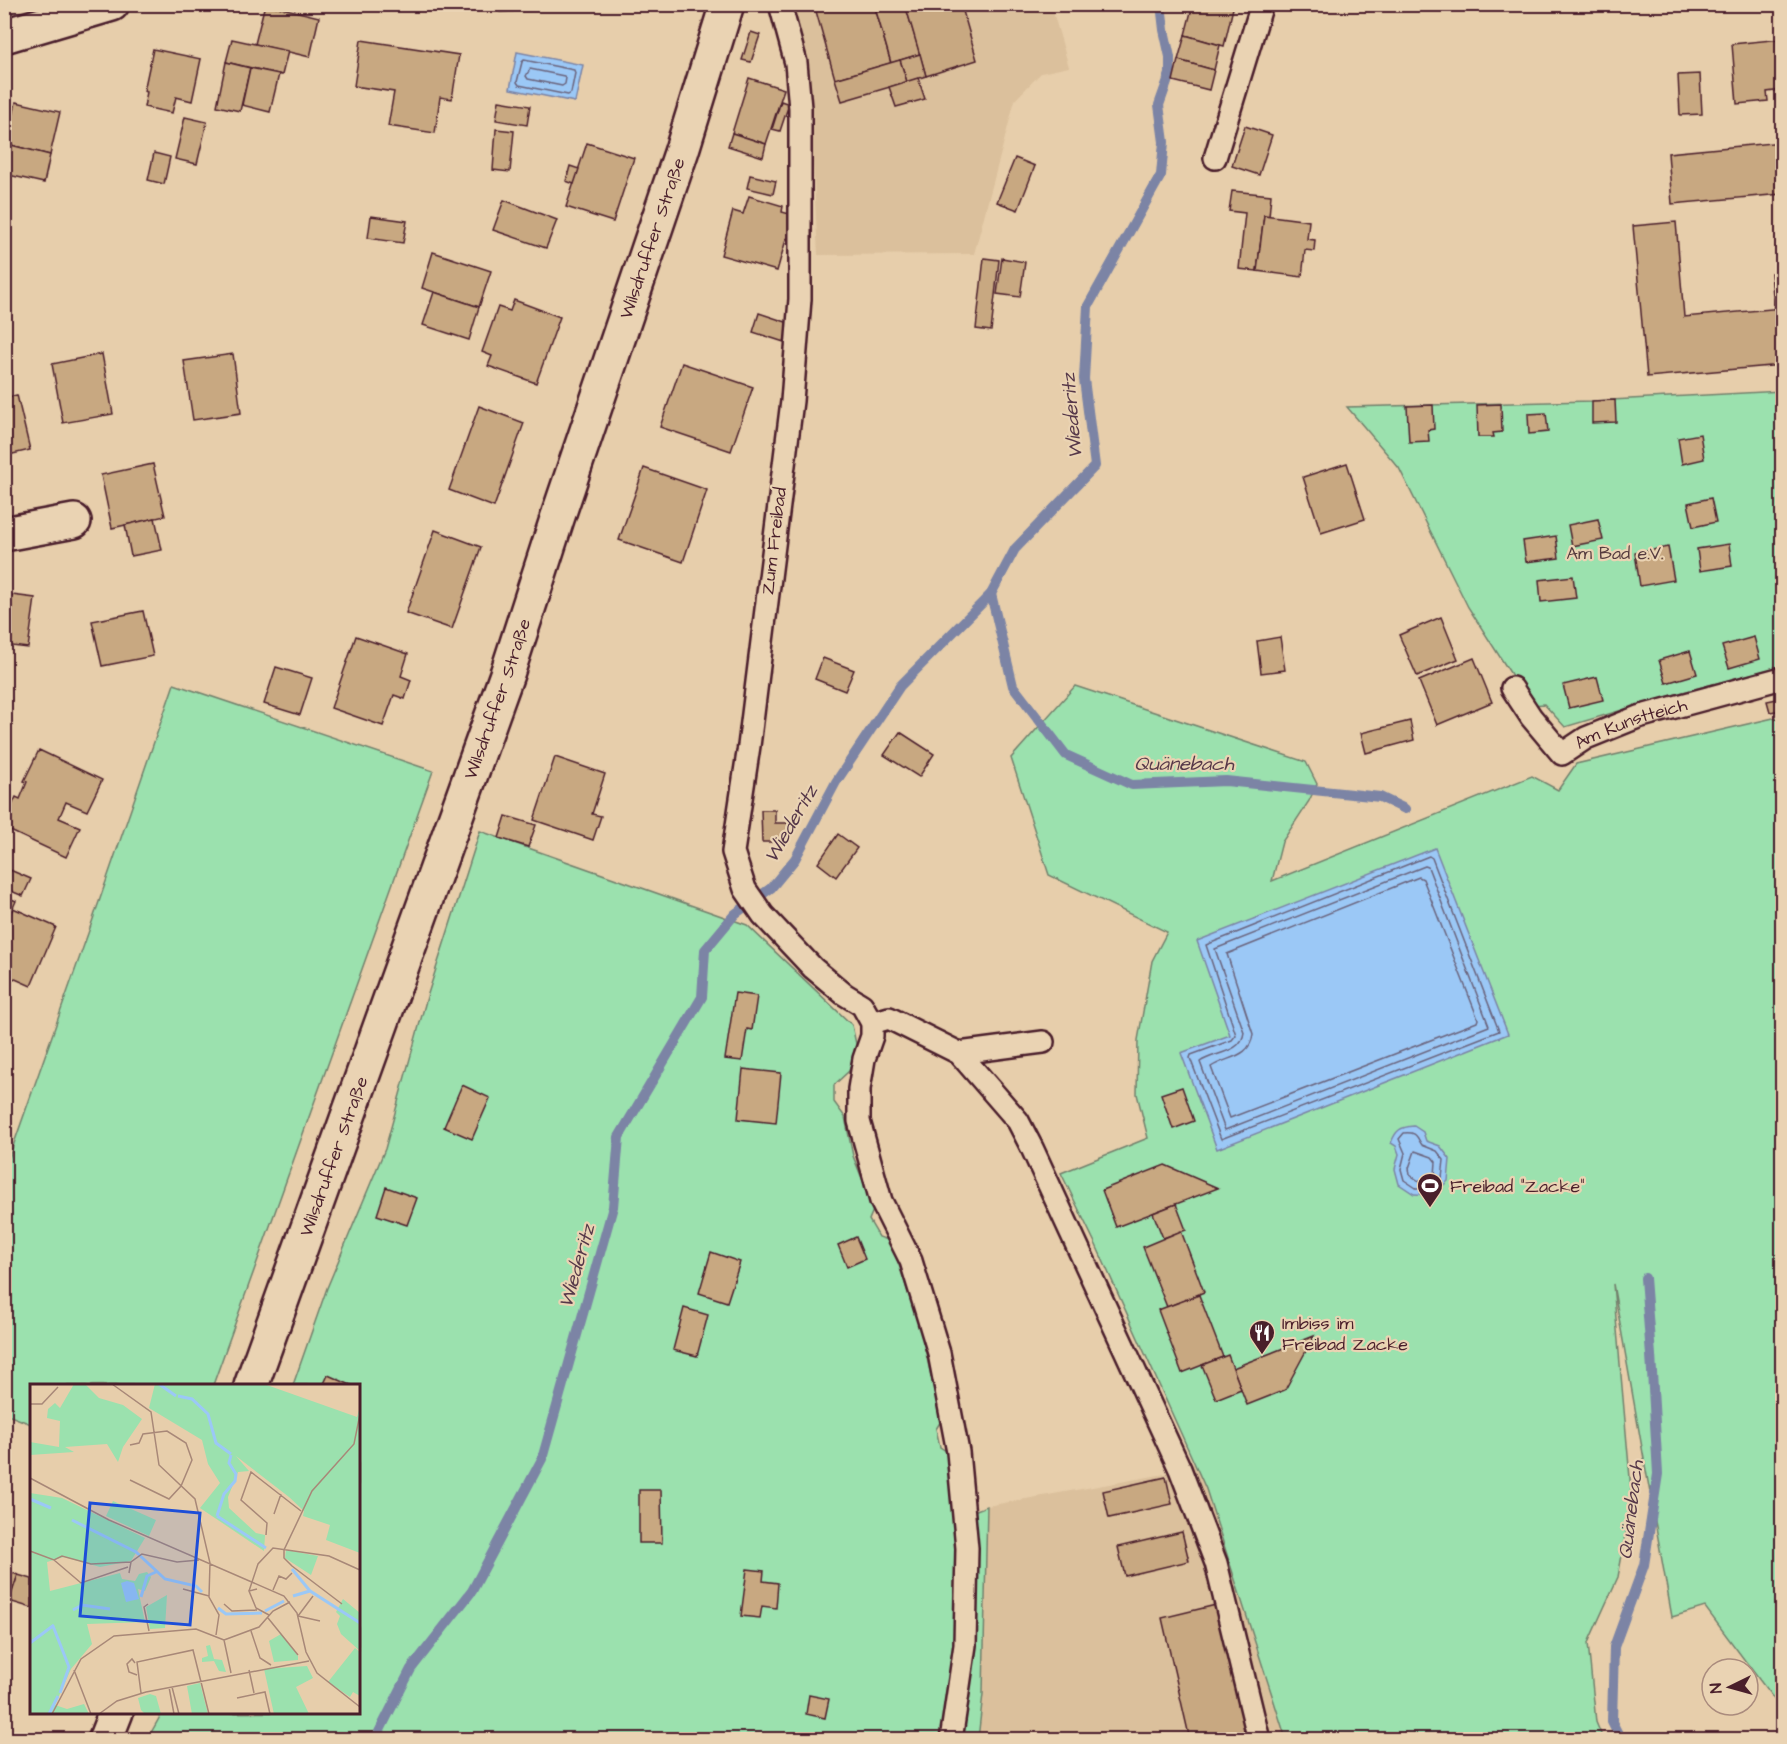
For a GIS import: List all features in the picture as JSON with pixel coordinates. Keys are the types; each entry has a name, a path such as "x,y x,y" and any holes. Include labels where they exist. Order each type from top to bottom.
{"main road":[{"path":"4,36 112,4"},
{"name":"Wilsdruffer Straße","path":"252,1384 507,674 682,150 727,4"},
{"path":"4,534 74,521"},
{"path":"105,1740 116,1714"}],"lane":[{"name":"Zum Freibad","path":"780,4 796,63 800,108 800,299 792,401 749,746 733,852 745,889 763,915 813,968 844,994 862,1005 872,1023"},
{"path":"1215,158 1262,4"},
{"name":"Am Kunstteich","path":"1512,688 1531,717 1562,754 1586,738 1638,717 1782,678"},
{"path":"951,1740 965,1634 967,1548 958,1452 939,1353 911,1261 881,1201 859,1120 859,1089 864,1059 872,1036 872,1023 889,1018 959,1053 1018,1121 1180,1469 1216,1563 1259,1740"},
{"path":"959,1053 1043,1042"}],"shaded area":[{"path":"788,5 1051,5 1069,67 1041,73 1015,100 974,254 818,255 809,89"},
{"path":"1195,1463 1206,1489 1286,1739 978,1740 983,1694 987,1506 1165,1474"}],"green space":[{"name":"Am Bad e.V.","path":"1782,391 1782,666 1565,727 1544,704 1533,705 1514,679 1468,607 1399,468 1347,407 1592,401"},
{"path":"174,684 433,771 213,1384 30,1384 30,1424 5,1414 5,1169"},
{"name":"Freibad \"Zacke\"","path":"1075,686 1306,762 1317,784 1309,801 1282,842 1272,881 1532,776 1558,790 1576,764 1782,716 1782,1710 1760,1681 1760,1657 1742,1657 1705,1607 1672,1617 1613,1284 1632,1501 1618,1577 1588,1643 1596,1722 1603,1739 1286,1739 1206,1489 1061,1173 1148,1138 1137,1094 1138,1040 1152,961 1167,932 1049,875 1011,758"},
{"path":"480,831 747,925 852,1025 856,1044 849,1071 834,1085 834,1102 845,1117 853,1156 874,1208 869,1220 879,1237 891,1241 921,1331 941,1421 936,1429 940,1447 946,1451 955,1518 987,1506 983,1694 978,1739 147,1740 161,1714 360,1714 360,1384 293,1384 327,1288 385,1149 427,997"}],"water":[{"path":"517,52 583,65 575,102 510,89"},
{"path":"1435,848 1508,1034 1217,1149 1181,1053 1230,1035 1197,941"},
{"path":"1414,1126 1423,1132 1426,1141 1440,1146 1450,1159 1448,1181 1433,1195 1414,1194 1399,1184 1395,1169 1399,1154 1396,1146 1391,1143 1399,1130"}],"building":[{"path":"265,4 319,17 310,57 255,44"},
{"path":"500,4 536,4 536,10 500,12"},
{"path":"814,4 874,4 891,63 835,79"},
{"path":"874,4 905,4 920,54 891,63"},
{"path":"932,4 961,4 977,60 926,76 907,11"},
{"path":"1193,4 1234,4 1224,46 1185,35"},
{"path":"751,32 760,35 751,62 742,60"},
{"path":"1185,35 1220,45 1214,70 1178,60"},
{"path":"232,39 288,51 282,75 226,62"},
{"path":"1782,39 1782,90 1767,92 1768,101 1737,104 1732,44"},
{"path":"361,40 459,55 452,99 440,97 435,133 388,126 394,92 354,86"},
{"path":"153,49 201,59 192,101 176,97 172,113 144,107 147,92 144,91"},
{"path":"920,54 926,76 907,82 900,60"},
{"path":"900,60 907,82 842,101 835,79"},
{"path":"1178,60 1214,70 1209,90 1173,81"},
{"path":"226,62 250,68 240,111 217,106"},
{"path":"250,68 279,74 270,112 242,105"},
{"path":"1700,74 1702,114 1680,115 1678,75"},
{"path":"749,78 784,89 766,144 732,133"},
{"path":"918,78 925,99 896,107 889,87"},
{"path":"499,101 530,106 527,125 496,120"},
{"path":"781,101 789,104 780,131 772,129"},
{"path":"16,102 60,112 50,155 7,144"},
{"path":"185,117 207,122 197,164 175,159"},
{"path":"1245,126 1272,135 1259,175 1232,166"},
{"path":"496,129 514,131 510,172 493,170"},
{"path":"732,133 766,144 763,157 728,146"},
{"path":"1782,142 1782,194 1672,204 1668,153"},
{"path":"587,143 634,158 613,222 566,207"},
{"path":"7,144 50,155 44,183 4,174"},
{"path":"154,153 170,157 164,184 148,180"},
{"path":"1015,158 1035,166 1018,210 997,202"},
{"path":"570,166 579,169 574,184 566,181"},
{"path":"750,175 776,181 773,194 747,188"},
{"path":"1232,191 1271,195 1269,216 1264,215 1257,271 1239,269 1245,213 1229,211"},
{"path":"749,196 783,206 782,212 793,215 777,271 721,255 733,211 743,214"},
{"path":"504,200 557,220 546,248 493,230"},
{"path":"1264,215 1309,221 1307,239 1315,240 1314,251 1305,250 1302,277 1257,271"},
{"path":"371,216 407,221 403,243 368,238"},
{"path":"1676,222 1684,317 1782,308 1782,365 1647,377 1633,226"},
{"path":"433,252 491,271 479,307 422,288"},
{"path":"984,258 999,260 991,331 976,329"},
{"path":"1002,258 1025,262 1020,297 997,294"},
{"path":"1782,272 1782,308 1774,308 1771,273"},
{"path":"434,292 479,307 469,340 423,325"},
{"path":"514,300 560,317 536,383 488,366 492,356 482,352 498,307 510,311"},
{"path":"759,313 789,323 784,342 753,332"},
{"path":"102,354 113,414 63,423 52,364"},
{"path":"233,354 241,413 193,420 184,361"},
{"path":"682,363 753,387 731,451 660,427"},
{"path":"17,395 30,450 4,456 4,398"},
{"path":"1615,400 1616,422 1592,423 1592,401"},
{"path":"1501,404 1502,432 1493,433 1494,437 1478,437 1477,405"},
{"path":"1433,405 1434,429 1428,430 1429,441 1409,442 1407,406"},
{"path":"479,406 524,423 494,507 449,490"},
{"path":"1546,413 1548,432 1529,434 1528,414"},
{"path":"1700,434 1704,459 1682,464 1678,438"},
{"path":"1347,463 1365,519 1321,533 1303,477"},
{"path":"153,464 165,516 112,528 101,475"},
{"path":"644,468 707,490 683,562 619,540"},
{"path":"1711,498 1716,522 1693,527 1688,503"},
{"path":"155,518 162,550 131,556 125,525"},
{"path":"1598,519 1603,540 1572,546 1568,525"},
{"path":"435,530 481,547 452,629 406,613"},
{"path":"1556,536 1559,558 1526,562 1523,541"},
{"path":"1729,544 1732,566 1700,571 1697,549"},
{"path":"1668,547 1674,580 1640,586 1635,553"},
{"path":"1573,576 1576,598 1541,602 1539,580"},
{"path":"4,594 35,598 28,648 4,645"},
{"path":"143,611 153,656 102,666 92,621"},
{"path":"1441,617 1458,659 1417,676 1399,635"},
{"path":"356,636 408,654 401,676 411,680 405,699 394,695 383,726 331,708"},
{"path":"1280,637 1285,670 1261,673 1257,641"},
{"path":"1754,637 1760,659 1729,668 1722,646"},
{"path":"1690,651 1697,674 1666,683 1659,660"},
{"path":"823,658 854,670 845,691 815,679"},
{"path":"1474,658 1492,702 1437,725 1419,681"},
{"path":"276,667 312,678 300,715 264,704"},
{"path":"1597,677 1603,700 1569,708 1563,685"},
{"path":"1782,698 1782,710 1770,712 1767,701"},
{"path":"1410,721 1414,740 1366,753 1361,733"},
{"path":"900,732 934,754 919,777 884,755"},
{"path":"39,750 102,780 87,811 66,802 59,818 80,827 66,857 4,828 4,822 16,797 20,799 27,782 24,781"},
{"path":"555,757 605,774 592,814 601,816 593,840 534,820"},
{"path":"761,810 775,810 775,823 788,823 788,842 762,842"},
{"path":"506,816 536,825 528,847 499,838"},
{"path":"838,834 857,848 836,877 818,863"},
{"path":"10,870 31,879 23,896 4,888"},
{"path":"4,896 16,901 4,928"},
{"path":"13,908 56,927 31,986 4,974 4,928"},
{"path":"735,993 757,996 752,1030 747,1029 742,1061 725,1059"},
{"path":"743,1069 781,1073 776,1123 738,1119"},
{"path":"462,1085 490,1098 472,1139 444,1127"},
{"path":"1182,1087 1194,1121 1173,1129 1161,1094"},
{"path":"1165,1165 1218,1188 1116,1227 1102,1190"},
{"path":"386,1187 417,1198 407,1225 377,1215"},
{"path":"1176,1204 1186,1230 1163,1238 1153,1213"},
{"path":"1181,1231 1204,1292 1167,1307 1143,1247"},
{"path":"856,1237 865,1259 847,1267 838,1245"},
{"path":"711,1252 740,1262 727,1302 699,1293"},
{"path":"1199,1295 1223,1357 1182,1373 1158,1310"},
{"path":"684,1308 708,1315 697,1356 673,1350"},
{"path":"1314,1336 1285,1390 1247,1405 1233,1368"},
{"path":"1228,1355 1241,1389 1216,1399 1202,1365"},
{"path":"328,1375 348,1384 324,1384"},
{"path":"1166,1477 1172,1504 1109,1518 1103,1491"},
{"path":"639,1490 661,1490 662,1543 639,1543"},
{"path":"1182,1532 1189,1561 1125,1576 1118,1547"},
{"path":"747,1569 764,1571 763,1581 778,1583 776,1608 762,1606 760,1618 741,1616"},
{"path":"4,1570 18,1575 9,1601 4,1599"},
{"path":"18,1575 30,1578 30,1607 9,1601"},
{"path":"1216,1605 1247,1740 1190,1740 1162,1618"},
{"path":"809,1695 829,1699 825,1718 806,1714"}],"waterway":[{"name":"Wiederitz","path":"375,1740 411,1669 472,1591 542,1459 613,1207 619,1137 702,997 705,950 735,914 771,888 795,859 836,782 900,686 991,594 1015,549 1095,466 1084,379 1088,306 1161,175 1164,142 1159,105 1170,74 1170,57 1161,4"},
{"name":"Quänebach","path":"991,594 1013,686 1066,755 1132,785 1226,781 1380,797 1405,809"},
{"name":"Quänebach","path":"1621,1740 1612,1722 1614,1647 1644,1565 1658,1474 1645,1278"}],"place":[{"name":"Freibad \"Zacke\"","path":"1430,1209"},
{"name":"Imbiss im Freibad Zacke","path":"1262,1356"}]}
